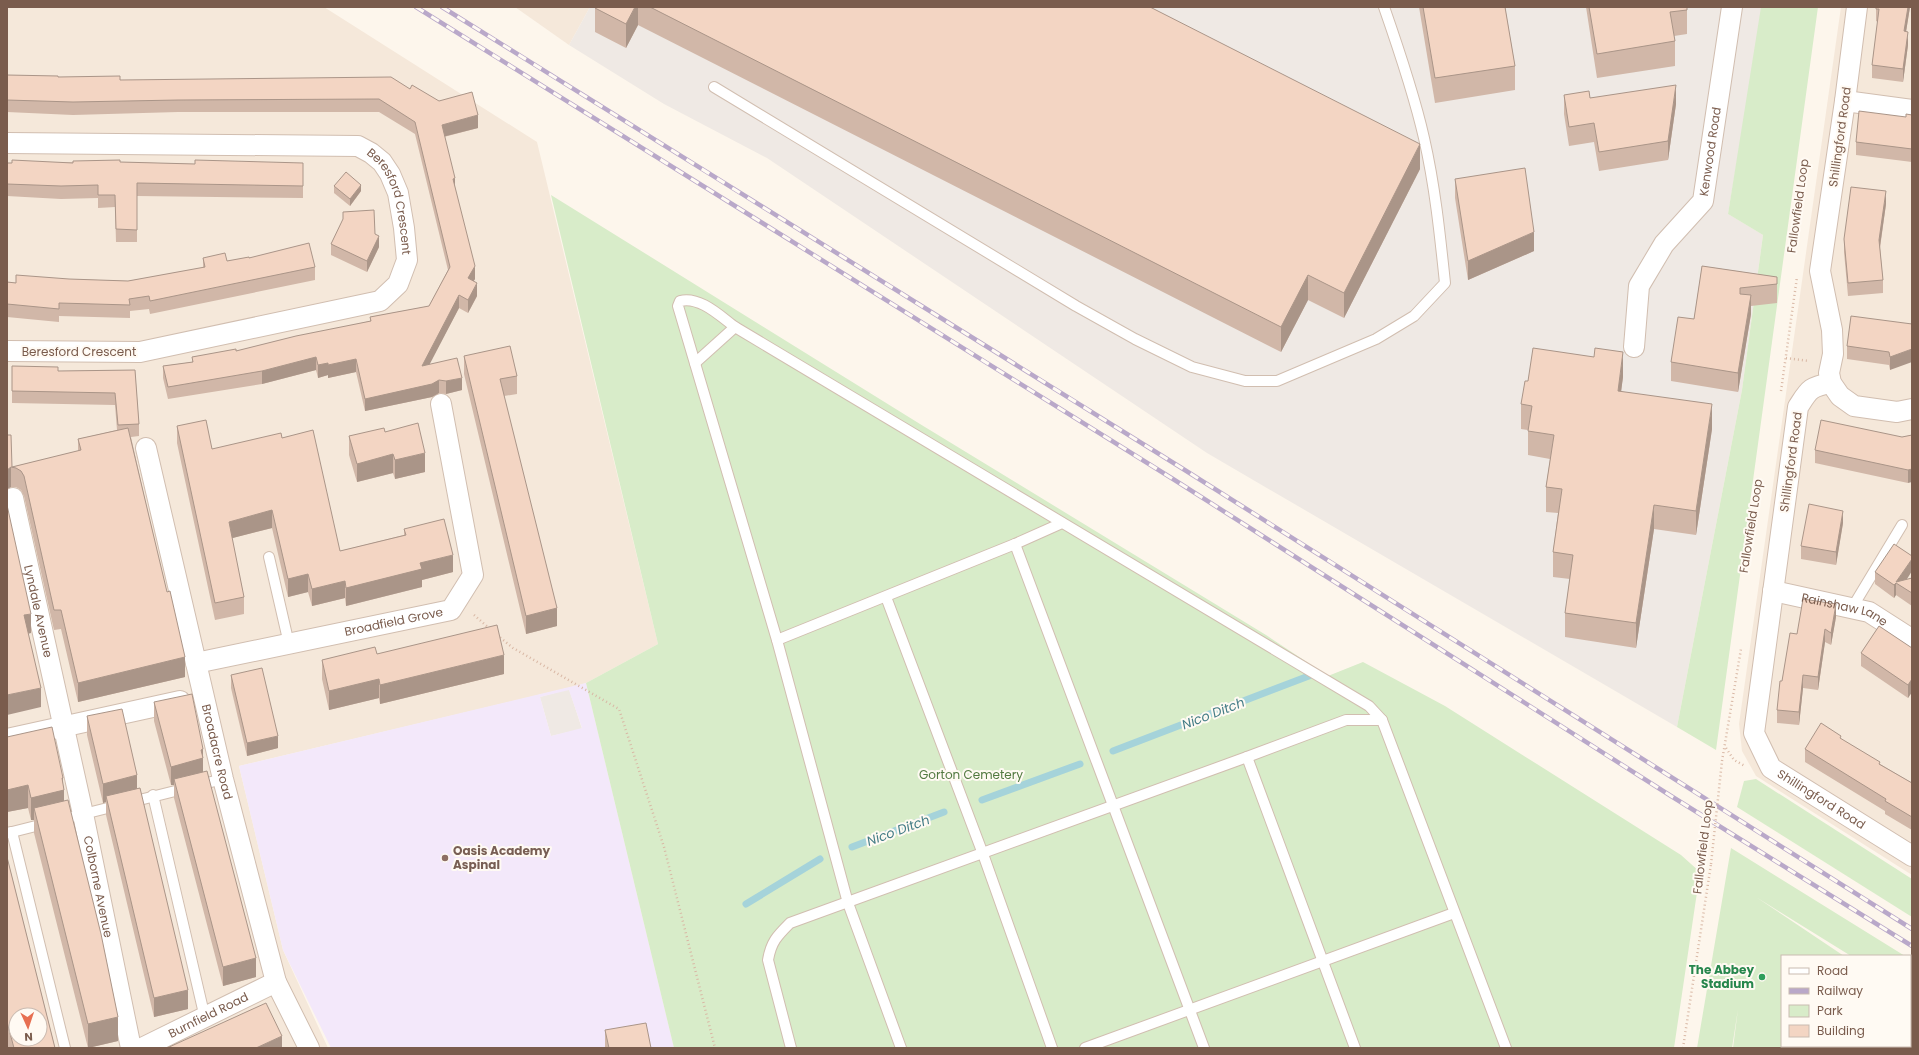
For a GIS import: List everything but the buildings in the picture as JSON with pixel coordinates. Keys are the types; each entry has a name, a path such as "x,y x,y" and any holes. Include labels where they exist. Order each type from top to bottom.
{"street":[{"name":"Kenwood Road","path":"1634,347 1639,286 1664,244 1703,201 1732,7"},
{"name":"Shillingford Road","path":"1857,7 1820,272 1832,330 1833,354 1829,373 1831,383 1819,385 1809,390 1798,407 1754,733 1771,768 1912,856"},
{"path":"1845,101 1912,110"},
{"name":"Beresford Crescent","path":"7,143 358,146 372,153 382,162 390,174 398,193 407,260 398,284 380,301 140,352 7,351"},
{"path":"1831,383 1840,396 1854,406 1897,412 1912,409"},
{"name":"Broadfield Grove","path":"196,663 451,610 473,575 441,404"},
{"name":"Broadacre Road","path":"146,448 223,779 276,982 309,1048"},
{"name":"Lyndale Avenue","path":"13,498 63,726"},
{"name":"Rainshaw Lane","path":"1773,591 1869,612 1912,638"},
{"path":"7,739 204,696"},
{"name":"Colborne Avenue","path":"63,726 83,814 131,1048"},
{"name":"Burnfield Road","path":"142,1048 276,982"}],"lane":[{"path":"714,87 1076,306 1135,339 1192,367 1245,381 1277,381 1376,339 1414,316 1445,283 1438,214 1424,138 1402,60 1384,7"},
{"path":"901,1048 848,903 776,640 678,306 680,301 687,299 701,304 735,327 1369,706 1382,720 1506,1048"},
{"path":"695,363 735,327"},
{"path":"776,640 886,597 1062,523"},
{"path":"1852,608 1902,526"},
{"path":"1015,544 1114,804 1204,1048"},
{"path":"269,557 289,644"},
{"path":"886,597 983,854 1052,1048"},
{"path":"791,1048 768,960 770,947 777,936 790,923 983,854 1114,804 1346,720 1382,720"},
{"path":"1247,757 1355,1048"},
{"path":"65,1048 10,832 153,795 223,779"},
{"path":"153,795 205,1018"},
{"path":"1085,1048 1322,960 1454,913"}],"path":[{"name":"Fallowfield Loop","path":"1780,396 1798,272"},
{"path":"457,600 513,648 619,709 664,847 715,1048"},
{"name":"Fallowfield Loop","path":"1683,1048 1711,864 1722,761 1741,646"}],"shaded area":[{"path":"7,7 324,7 537,142 658,644 586,683 576,686 239,766 283,950 328,1048 7,1048"},
{"path":"515,7 590,7 569,45"},
{"path":"590,7 1763,7 1728,214 1763,235 1742,390 1677,727 1207,453 767,158 664,104 569,45"},
{"path":"1841,7 1912,7 1912,875 1756,776 1742,751 1739,724"},
{"name":"Oasis Academy Aspinal","path":"586,683 674,1048 331,1048 283,950 239,766","holes":["569,690 582,728 551,736 540,697"]},
{"path":"569,689 582,729 551,736 540,697"}],"green space":[{"path":"1761,7 1818,7 1716,750 1677,727 1742,390 1763,235 1728,214"},
{"name":"Gorton Cemetery","path":"551,195 920,424 1266,635 1328,676 1363,662 1445,706 1681,855 1700,872 1674,1048 674,1048 586,683 658,644"},
{"path":"1756,779 1912,879 1912,917 1737,807 1744,781"},
{"path":"1731,848 1903,955 1849,955 1756,897 1843,955 1781,955 1781,1047 1911,1047 1911,999 1912,1048 1733,1048 1738,1009 1732,1048 1697,1048"}],"waterway":[{"name":"Nico Ditch","path":"1113,751 1314,674"},
{"name":"Nico Ditch","path":"982,800 1080,764"},
{"name":"Nico Ditch","path":"852,847 944,812"},
{"name":"Nico Ditch","path":"746,904 820,859"}],"railway":[{"path":"416,7 1173,479 1671,796 1912,946"},
{"path":"442,7 1180,467 1912,929"}],"place":[{"name":"Oasis Academy Aspinal","path":"445,858"},
{"name":"The Abbey Stadium","path":"1762,977"}]}
